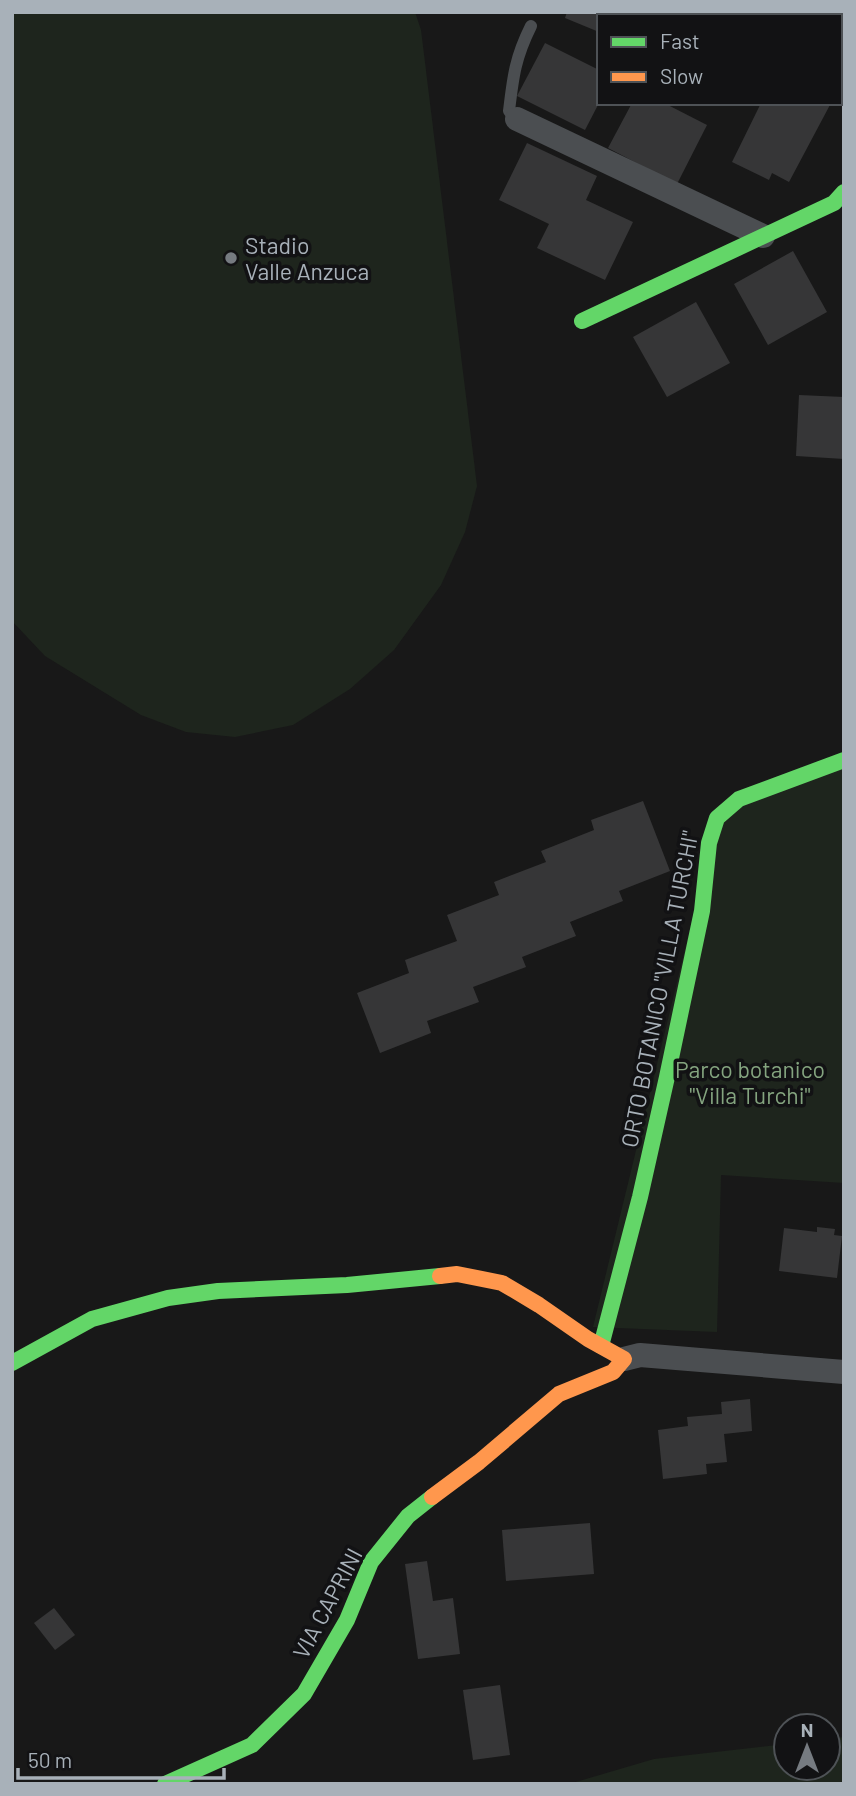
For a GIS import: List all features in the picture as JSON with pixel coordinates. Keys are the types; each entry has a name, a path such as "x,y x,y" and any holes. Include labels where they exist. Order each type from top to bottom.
{"street":[{"path":"517,119 764,236"},
{"path":"582,321 764,236 840,205"},
{"name":"ORTO BOTANICO \"VILLA TURCHI\"","path":"594,1343 640,1197 702,911 709,843 717,818 739,799 844,760"},
{"path":"12,1363 92,1319 168,1298 218,1291 347,1285 457,1274 502,1283 594,1343 624,1359 640,1355 844,1371"},
{"name":"VIA CAPRINI","path":"165,1784 252,1745 304,1695 347,1620 371,1562 408,1516 479,1462 559,1394 613,1372 624,1359"}],"lane":[{"path":"517,119 509,111 513,72 518,51 531,26"}],"green space":[{"name":"Stadio Valle Anzuca","path":"12,12 415,12 421,30 477,486 465,532 441,585 394,650 350,689 293,725 235,737 186,732 141,715 45,656 12,621"},
{"name":"Parco botanico \"Villa Turchi\"","path":"844,752 844,1183 721,1175 717,1332 593,1327 717,818"},
{"path":"842,1737 844,1784 569,1784 654,1759 772,1746 772,1782 842,1782"}],"building":[{"path":"567,12 608,12 597,14 597,31 565,18"},
{"path":"682,12 721,12 720,14 681,14"},
{"path":"842,30 844,31 842,82"},
{"path":"545,43 597,69 598,105 585,130 517,96"},
{"path":"631,105 668,105 707,125 677,184 608,148"},
{"path":"760,105 830,105 789,182 772,173 769,180 732,162"},
{"path":"527,143 597,176 586,200 633,222 605,280 537,248 549,224 499,200"},
{"path":"793,251 827,312 768,345 734,284"},
{"path":"696,302 730,363 667,397 633,337"},
{"path":"799,395 844,397 844,459 796,456"},
{"path":"643,801 670,871 619,891 623,901 570,922 576,936 522,957 526,967 473,987 479,1002 427,1021 431,1033 380,1053 357,993 409,973 405,960 457,941 447,915 499,895 494,882 546,862 541,851 594,830 591,820"},
{"path":"817,1227 835,1229 834,1235 842,1236 837,1278 779,1271 784,1228 817,1232"},
{"path":"750,1399 752,1431 724,1434 727,1462 706,1464 707,1474 663,1479 658,1430 688,1426 687,1417 722,1414 721,1402"},
{"path":"590,1523 594,1574 506,1581 502,1530"},
{"path":"427,1561 433,1601 453,1598 460,1654 418,1659 405,1564"},
{"path":"54,1608 75,1635 55,1650 34,1623"},
{"path":"500,1685 510,1755 473,1760 463,1690"}],"traffic: fast":[{"path":"582,321 834,203 844,192"},
{"path":"601,1346 640,1197 667,1077 702,911 709,843 717,818 739,799 844,760"},
{"path":"12,1363 92,1319 168,1298 218,1291 347,1285 440,1276"},
{"path":"165,1784 252,1745 304,1694 347,1620 371,1562 408,1516 432,1497"}],"traffic: slow":[{"path":"432,1497 479,1462 559,1394 613,1372 624,1359 502,1283 457,1274 440,1276"}],"place":[{"name":"Stadio Valle Anzuca","path":"231,258"}]}
